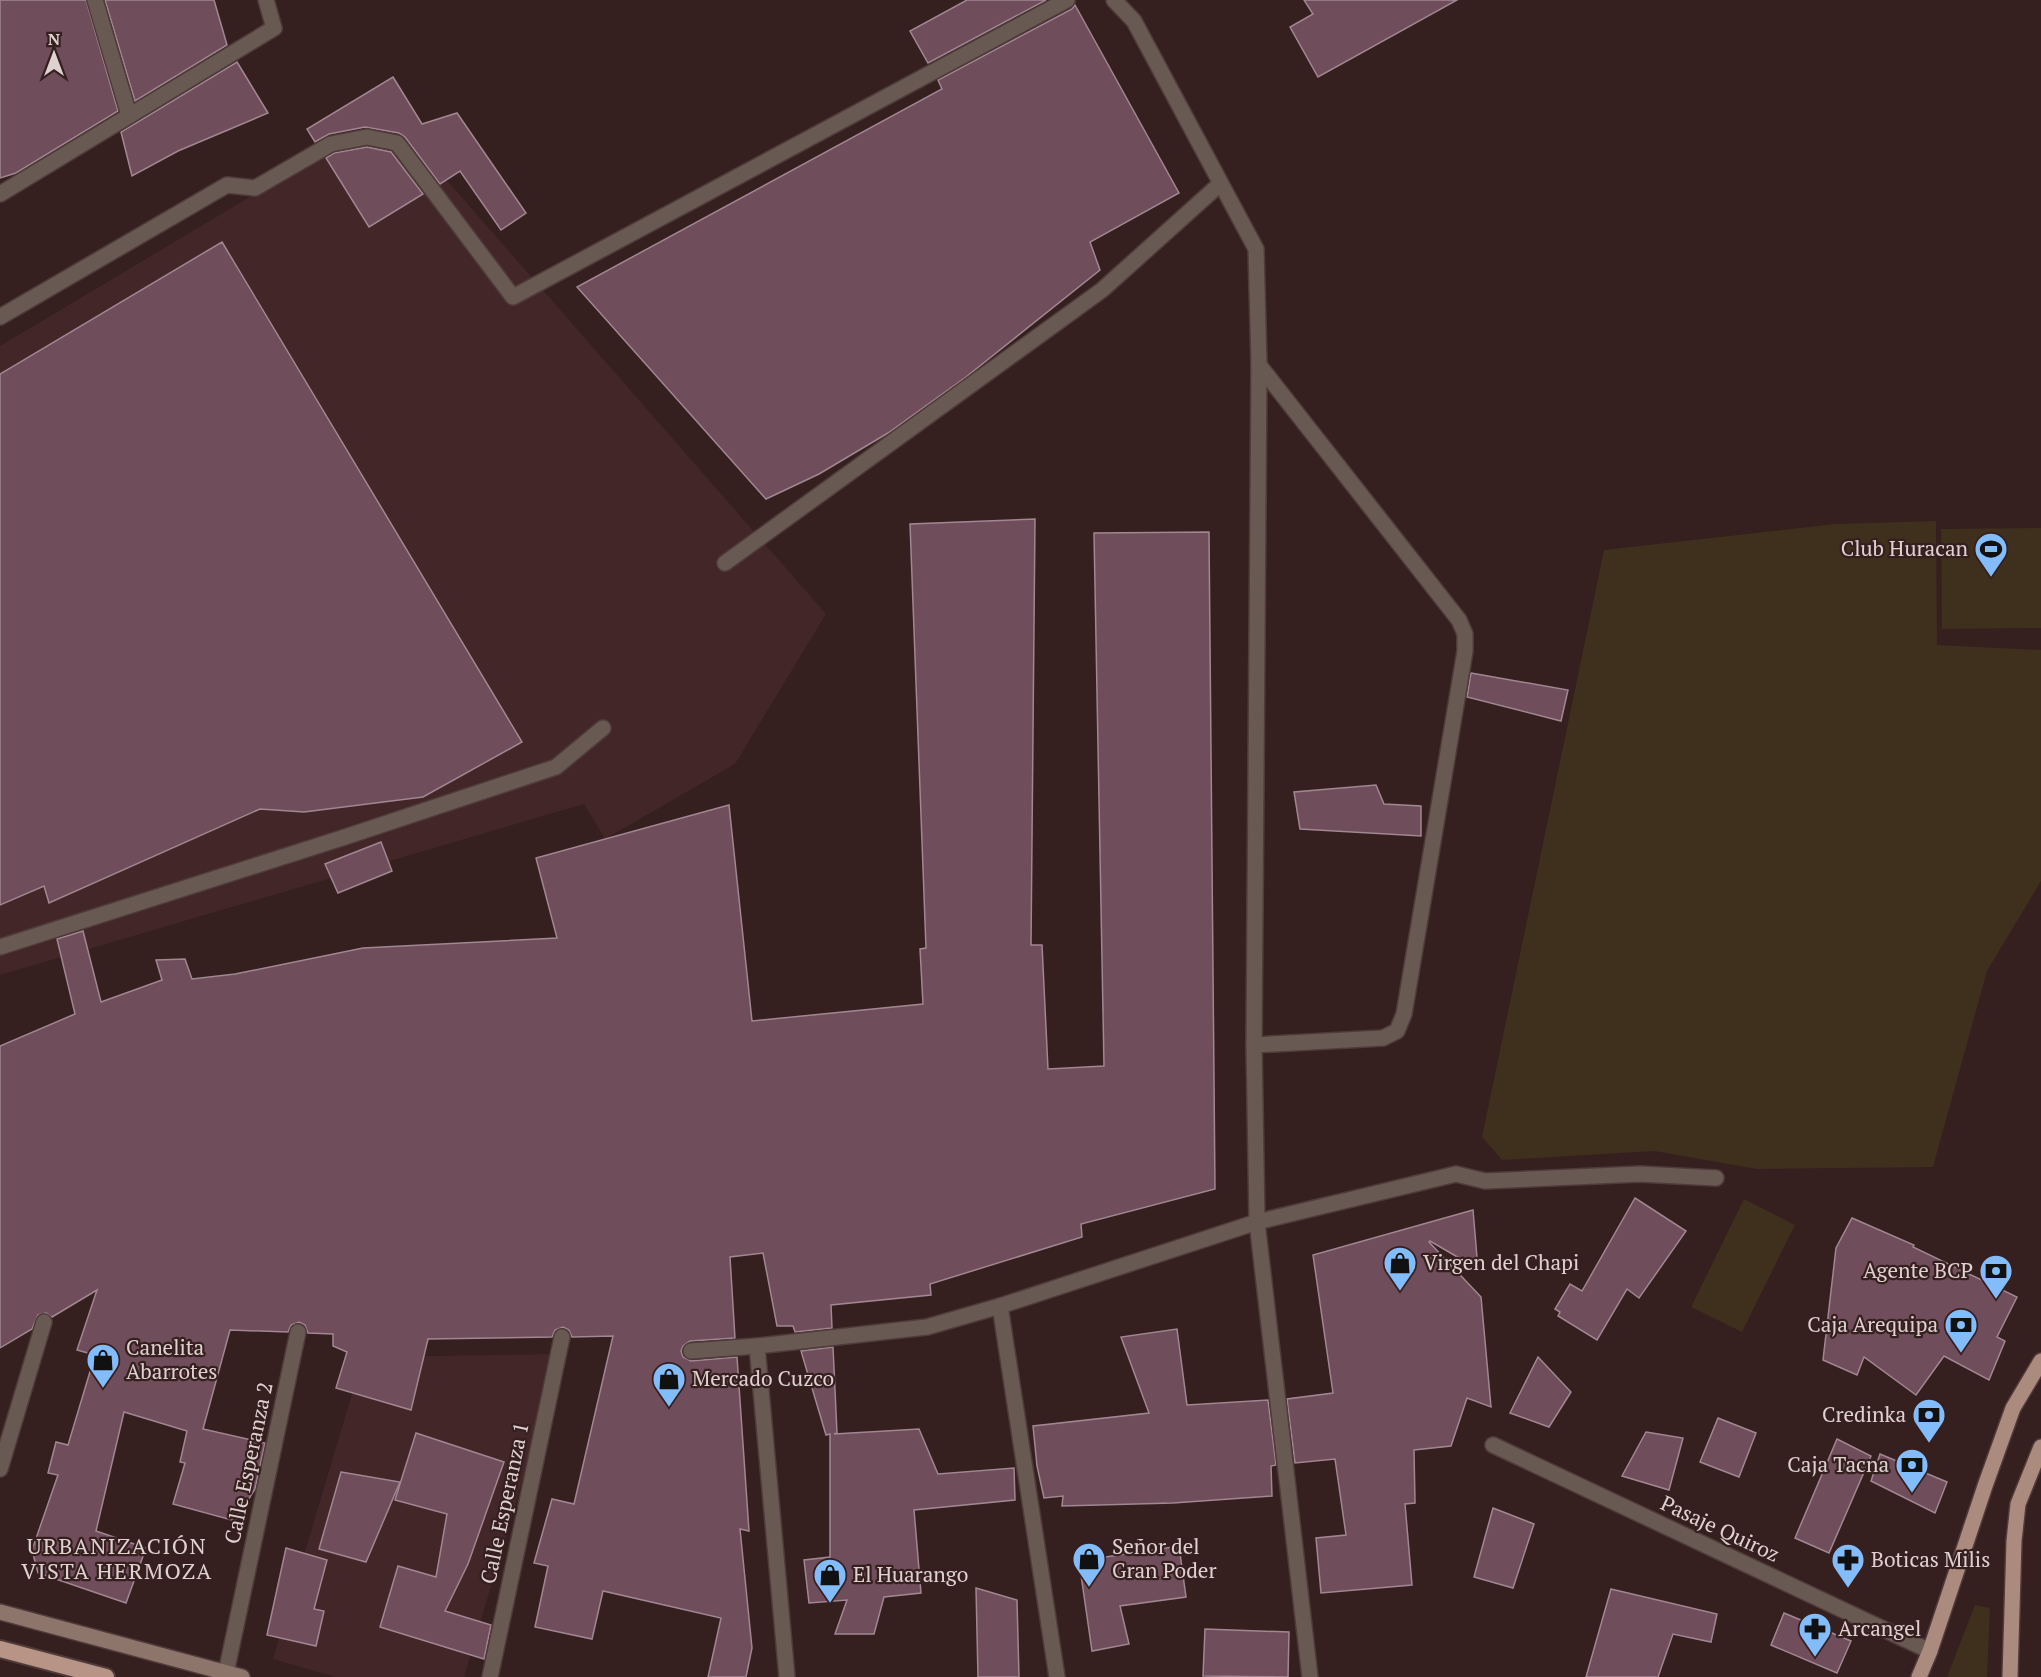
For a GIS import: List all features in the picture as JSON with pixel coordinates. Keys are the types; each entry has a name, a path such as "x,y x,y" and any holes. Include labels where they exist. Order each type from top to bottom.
{"highway":[{"path":"0,1649 106,1677"}],"main road":[{"path":"1919,1677 1930,1651 2013,1408 2041,1361"},
{"path":"2010,1677 2014,1541 2018,1504 2041,1448"},
{"path":"0,1612 242,1677"}],"street":[{"path":"95,0 129,116"},
{"path":"0,194 274,28 266,0"},
{"path":"0,317 227,185 255,188 332,144 367,137 397,143 513,297 1066,0"},
{"path":"1114,0 1134,21 1256,249 1259,364 1254,1045 1257,1222 1310,1677"},
{"path":"725,563 1102,290 1220,184"},
{"path":"1254,1045 1383,1038 1397,1031 1404,1014 1465,651 1465,634 1460,620 1259,364"},
{"path":"0,947 556,767 603,728"},
{"path":"691,1351 927,1327 1000,1306 1257,1222 1456,1174 1485,1181 1640,1174 1716,1178"},
{"path":"1000,1306 1057,1677"},
{"path":"0,1469 44,1322"},
{"name":"Calle Esperanza 2","path":"226,1673 298,1332"},
{"name":"Calle Esperanza 1","path":"490,1677 562,1337"},
{"path":"757,1346 787,1677"},
{"name":"Pasaje Quiroz","path":"1493,1445 1930,1651"}],"shaded area":[{"path":"389,114 826,614 735,764 605,839 584,804 0,975 0,346"},
{"path":"1936,521 1937,645 2041,650 2041,881 1987,971 1933,1167 1757,1169 1654,1151 1502,1160 1482,1137 1604,550 1835,524"},
{"name":"Club Huracan","path":"2041,528 2041,628 1942,629 1941,529"},
{"path":"1744,1199 1795,1225 1742,1332 1691,1307"},
{"path":"560,1354 464,1677 335,1677 273,1659 363,1357"},
{"path":"1975,1605 1990,1608 1987,1677 1947,1677"}],"building":[{"path":"0,0 86,0 118,111 16,173 0,178"},
{"path":"105,0 214,0 227,45 135,101"},
{"path":"967,0 1046,0 928,63 910,31"},
{"path":"1304,0 1457,0 1318,77 1290,27 1313,14"},
{"path":"1075,5 1179,193 1090,242 1100,270 966,377 888,433 819,474 766,499 577,287 942,89 938,80 1072,9"},
{"path":"237,62 268,113 178,151 132,176 121,132"},
{"path":"393,77 422,124 457,113 526,213 501,230 460,171 440,184 405,137 399,133 365,127 329,134 315,142 307,129"},
{"path":"367,147 391,152 423,194 369,227 326,158 334,153"},
{"path":"222,242 522,742 423,797 304,812 260,809 49,903 44,886 0,905 0,374"},
{"path":"1035,519 1031,945 1042,945 1048,1069 1104,1066 1094,533 1209,532 1215,1189 1081,1224 1082,1237 930,1284 931,1295 831,1305 832,1328 795,1332 793,1326 777,1326 763,1253 730,1257 735,1338 690,1341 683,1346 681,1351 683,1357 691,1361 737,1357 749,1531 740,1529 752,1648 746,1677 708,1677 721,1618 603,1591 592,1639 535,1627 548,1566 534,1563 552,1499 574,1504 613,1336 572,1337 569,1330 563,1327 555,1330 552,1337 428,1339 411,1410 336,1388 347,1352 333,1346 333,1334 308,1333 305,1325 299,1322 291,1325 288,1332 230,1330 203,1429 265,1443 255,1489 235,1521 173,1504 185,1463 180,1462 187,1431 124,1412 96,1531 146,1548 126,1603 38,1573 32,1550 58,1475 48,1473 56,1442 68,1445 95,1355 77,1350 97,1290 52,1317 46,1313 38,1315 32,1329 0,1348 0,1046 75,1014 57,939 83,931 101,1002 162,980 156,960 185,959 192,979 235,974 363,948 557,938 536,858 729,805 752,1021 923,1004 920,949 926,948 910,524"},
{"path":"1471,673 1568,690 1561,721 1467,697"},
{"path":"1376,785 1384,804 1421,806 1421,836 1300,829 1294,792"},
{"path":"381,842 392,871 338,893 325,864"},
{"path":"1635,1198 1686,1231 1639,1298 1627,1289 1597,1340 1558,1316 1560,1312 1555,1309 1570,1284 1582,1291"},
{"path":"1473,1210 1478,1269 1429,1242 1481,1297 1491,1407 1467,1398 1451,1446 1414,1450 1415,1503 1405,1504 1412,1585 1321,1593 1316,1538 1346,1535 1335,1459 1295,1463 1287,1399 1333,1393 1313,1255"},
{"path":"1852,1218 1914,1245 1913,1247 2017,1297 1997,1337 2005,1341 1989,1380 1944,1356 1916,1395 1864,1357 1857,1375 1823,1360 1836,1248"},
{"path":"1177,1329 1187,1405 1268,1400 1276,1465 1271,1466 1272,1496 1173,1503 1062,1506 1063,1496 1044,1498 1037,1466 1033,1426 1149,1413 1121,1337"},
{"path":"833,1347 837,1433 834,1434 919,1429 938,1474 1014,1468 1015,1500 914,1510 921,1593 884,1597 874,1634 835,1634 847,1600 809,1603 804,1560 830,1557 830,1434 826,1435 801,1351"},
{"path":"1538,1357 1571,1392 1549,1427 1510,1413"},
{"path":"1718,1418 1756,1433 1739,1477 1700,1462"},
{"path":"1646,1432 1683,1438 1669,1490 1622,1476"},
{"path":"416,1433 504,1462 468,1564 445,1611 491,1625 484,1659 380,1627 398,1566 436,1577 447,1514 395,1500"},
{"path":"1837,1439 1871,1456 1829,1553 1795,1538"},
{"path":"1880,1454 1947,1482 1935,1513 1871,1481"},
{"path":"341,1472 400,1482 366,1562 319,1549"},
{"path":"1493,1508 1534,1524 1513,1588 1474,1577"},
{"path":"1179,1546 1186,1597 1120,1606 1129,1644 1092,1651 1079,1561"},
{"path":"286,1548 327,1560 314,1609 324,1611 316,1646 267,1635"},
{"path":"976,1588 1017,1600 1019,1677 978,1677"},
{"path":"1611,1589 1717,1614 1711,1642 1673,1634 1658,1677 1586,1677"},
{"path":"1784,1613 1851,1641 1837,1673 1771,1645"},
{"path":"1205,1629 1289,1632 1288,1677 1203,1676"}],"place":[{"name":"Club Huracan","path":"1991,578"},
{"name":"Virgen del Chapi","path":"1400,1292"},
{"name":"Agente BCP","path":"1996,1300"},
{"name":"Caja Arequipa","path":"1961,1354"},
{"name":"Canelita Abarrotes","path":"103,1389"},
{"name":"Mercado Cuzco","path":"669,1408"},
{"name":"Credinka","path":"1929,1444"},
{"name":"Caja Tacna","path":"1912,1494"},
{"name":"Señor del Gran Poder","path":"1089,1588"},
{"name":"Boticas Milis","path":"1848,1589"},
{"name":"El Huarango","path":"830,1604"},
{"name":"Arcangel","path":"1815,1658"}],"district":[{"name":"URBANIZACIÓN VISTA HERMOZA","path":"117,1559"}]}
